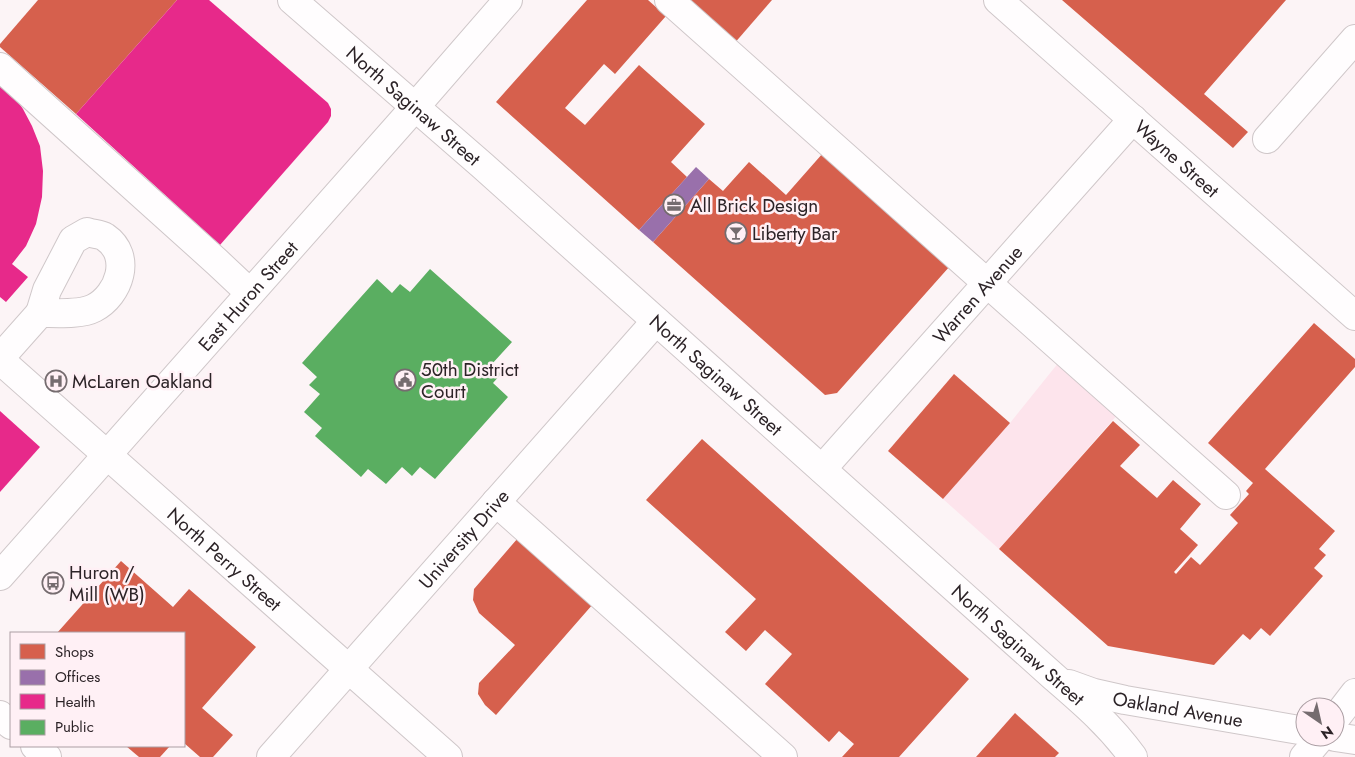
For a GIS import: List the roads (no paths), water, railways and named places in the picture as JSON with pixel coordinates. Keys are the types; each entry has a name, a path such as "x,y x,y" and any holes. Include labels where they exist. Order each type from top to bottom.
{"main road":[{"name":"North Saginaw Street","path":"292,0 483,166 1104,722 1132,757"},
{"name":"East Huron Street","path":"0,576 508,0"},
{"path":"669,0 1226,494"},
{"name":"Wayne Street","path":"998,0 1355,316"},
{"path":"1267,139 1355,39"},
{"path":"0,67 250,292"},
{"name":"Warren Avenue","path":"822,469 1133,119"},
{"path":"0,359 40,313"},
{"name":"University Drive","path":"271,757 656,320"},
{"name":"North Perry Street","path":"0,359 448,757"},
{"path":"496,502 783,757"},
{"name":"Oakland Avenue","path":"1054,677 1094,693 1125,700 1295,730"},
{"path":"1345,706 1355,693"},
{"path":"0,715 10,724"},
{"path":"36,747 48,757"},
{"path":"1304,757 1312,747"}],"place":[{"name":"All Brick Design","path":"674,205"},
{"name":"Liberty Bar","path":"736,233"},
{"name":"50th District Court","path":"405,380"},
{"name":"McLaren Oakland","path":"56,381"},
{"name":"Huron / Mill (WB)","path":"53,583"}]}
